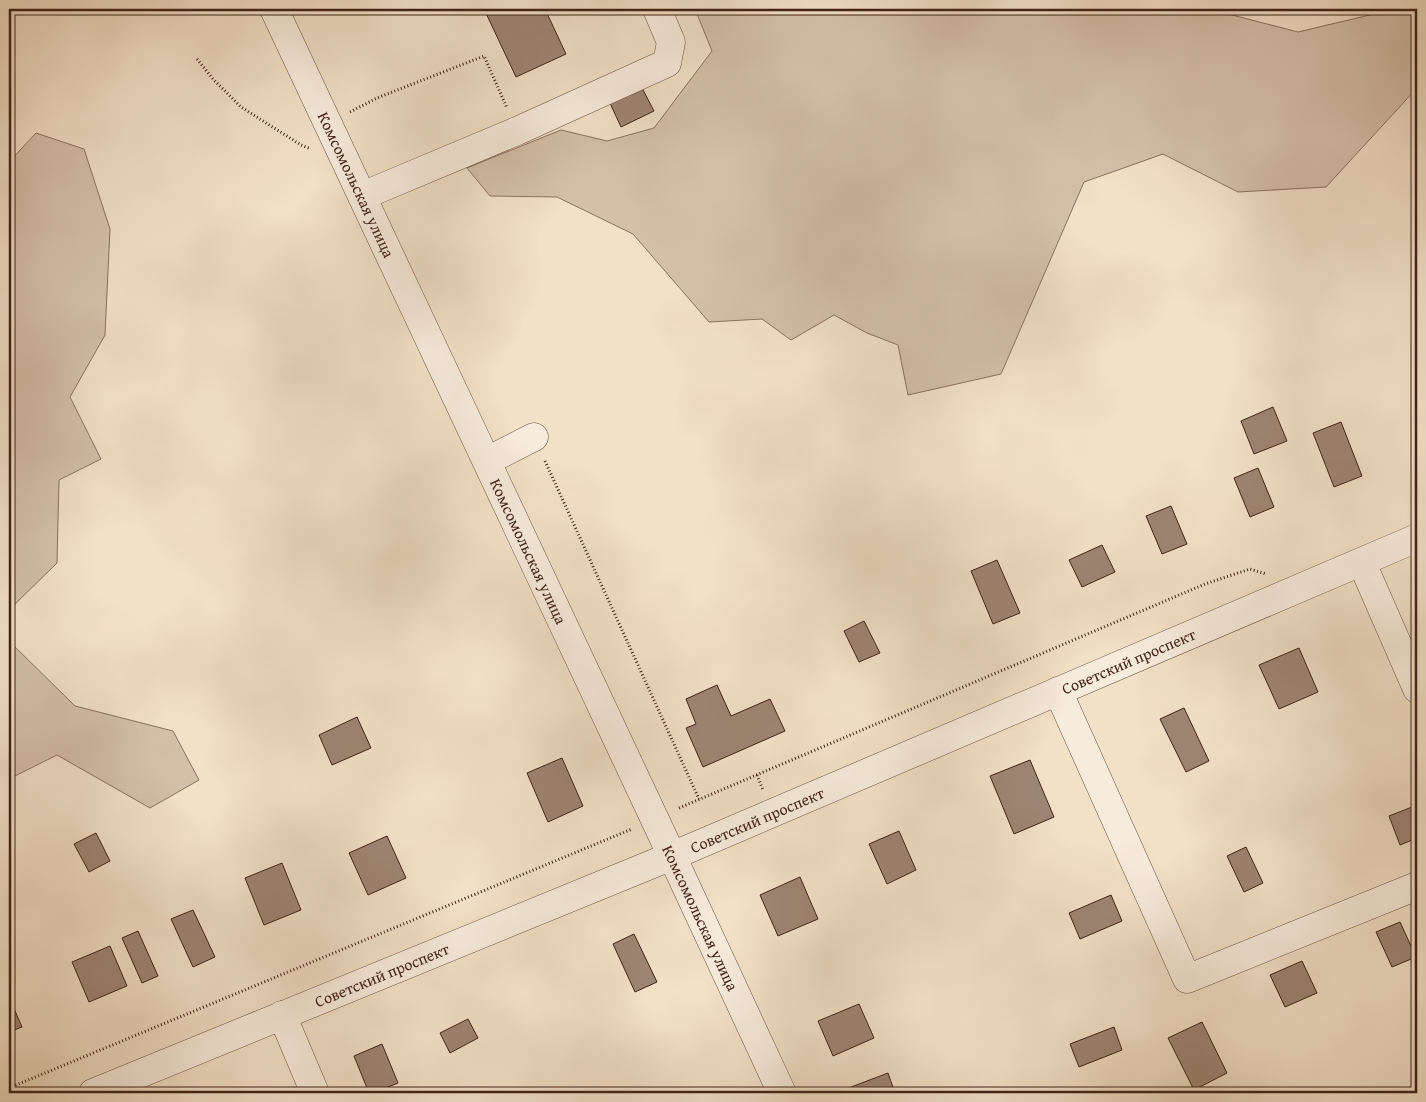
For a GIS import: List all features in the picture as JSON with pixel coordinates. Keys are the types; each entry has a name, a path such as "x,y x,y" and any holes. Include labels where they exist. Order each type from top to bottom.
{"street":[{"name":"Комсомольская улица","path":"274,9 782,1093"},
{"path":"362,196 518,131 667,64 671,42 658,9"},
{"path":"487,461 534,437"},
{"name":"Советский проспект","path":"93,1093 672,856 1304,588 1417,538"},
{"path":"1362,563 1417,690"},
{"path":"1058,691 1187,980 1417,886"},
{"path":"282,1015 315,1093"}],"path":[{"path":"328,124 378,98 484,56 518,131"},
{"path":"197,59 212,79 241,107 301,145 347,163"},
{"path":"534,437 699,799"},
{"path":"9,1088 655,819 1204,584 1250,569 1304,588"}],"shaded area":[{"path":"695,9 1209,9 1298,32 1395,9 1417,9 1417,88 1326,187 1238,192 1163,154 1084,182 1001,374 908,395 898,345 867,333 834,315 791,340 762,319 709,322 633,234 557,197 490,196 467,168 561,130 607,141 654,128 712,51"},
{"path":"36,133 84,149 110,229 105,335 70,397 101,459 59,480 57,563 9,610 9,162"},
{"path":"9,641 75,706 173,731 199,780 150,808 57,755 9,779"}],"building":[{"path":"484,9 545,9 566,54 516,77"},
{"path":"641,86 654,111 621,127 609,101"},
{"path":"1273,407 1287,441 1254,454 1241,421"},
{"path":"1341,422 1362,476 1334,487 1313,433"},
{"path":"1258,468 1274,507 1250,517 1234,478"},
{"path":"1171,506 1187,544 1162,554 1146,516"},
{"path":"1102,545 1115,572 1082,587 1069,560"},
{"path":"997,560 1020,613 993,624 971,571"},
{"path":"864,621 880,653 859,662 844,631"},
{"path":"1299,648 1318,692 1279,709 1259,665"},
{"path":"717,685 731,716 770,699 785,731 703,767 686,728 696,724 686,699"},
{"path":"1184,708 1209,761 1186,772 1160,719"},
{"path":"357,717 371,748 332,765 319,735"},
{"path":"562,758 583,806 548,822 527,773"},
{"path":"1030,760 1054,817 1014,834 990,776"},
{"path":"1417,805 1417,838 1400,845 1389,816"},
{"path":"899,831 916,870 887,884 869,844"},
{"path":"96,833 110,861 89,872 74,844"},
{"path":"387,836 406,878 368,895 349,853"},
{"path":"1246,847 1263,883 1244,892 1227,856"},
{"path":"282,863 301,910 264,925 245,878"},
{"path":"800,877 818,919 778,936 760,895"},
{"path":"1111,895 1122,921 1080,939 1069,913"},
{"path":"193,910 215,957 193,967 171,919"},
{"path":"1400,922 1416,957 1392,967 1376,932"},
{"path":"138,931 158,976 142,983 122,938"},
{"path":"634,934 657,982 635,992 613,944"},
{"path":"110,946 127,986 89,1002 72,962"},
{"path":"1302,961 1317,993 1285,1007 1270,975"},
{"path":"9,997 22,1027 9,1032"},
{"path":"859,1004 874,1038 833,1056 818,1021"},
{"path":"468,1019 478,1038 450,1053 440,1033"},
{"path":"1202,1022 1227,1073 1194,1090 1168,1038"},
{"path":"1114,1027 1122,1050 1079,1067 1070,1044"},
{"path":"382,1044 398,1083 369,1093 354,1056"},
{"path":"888,1073 895,1093 853,1093 851,1087"}]}
